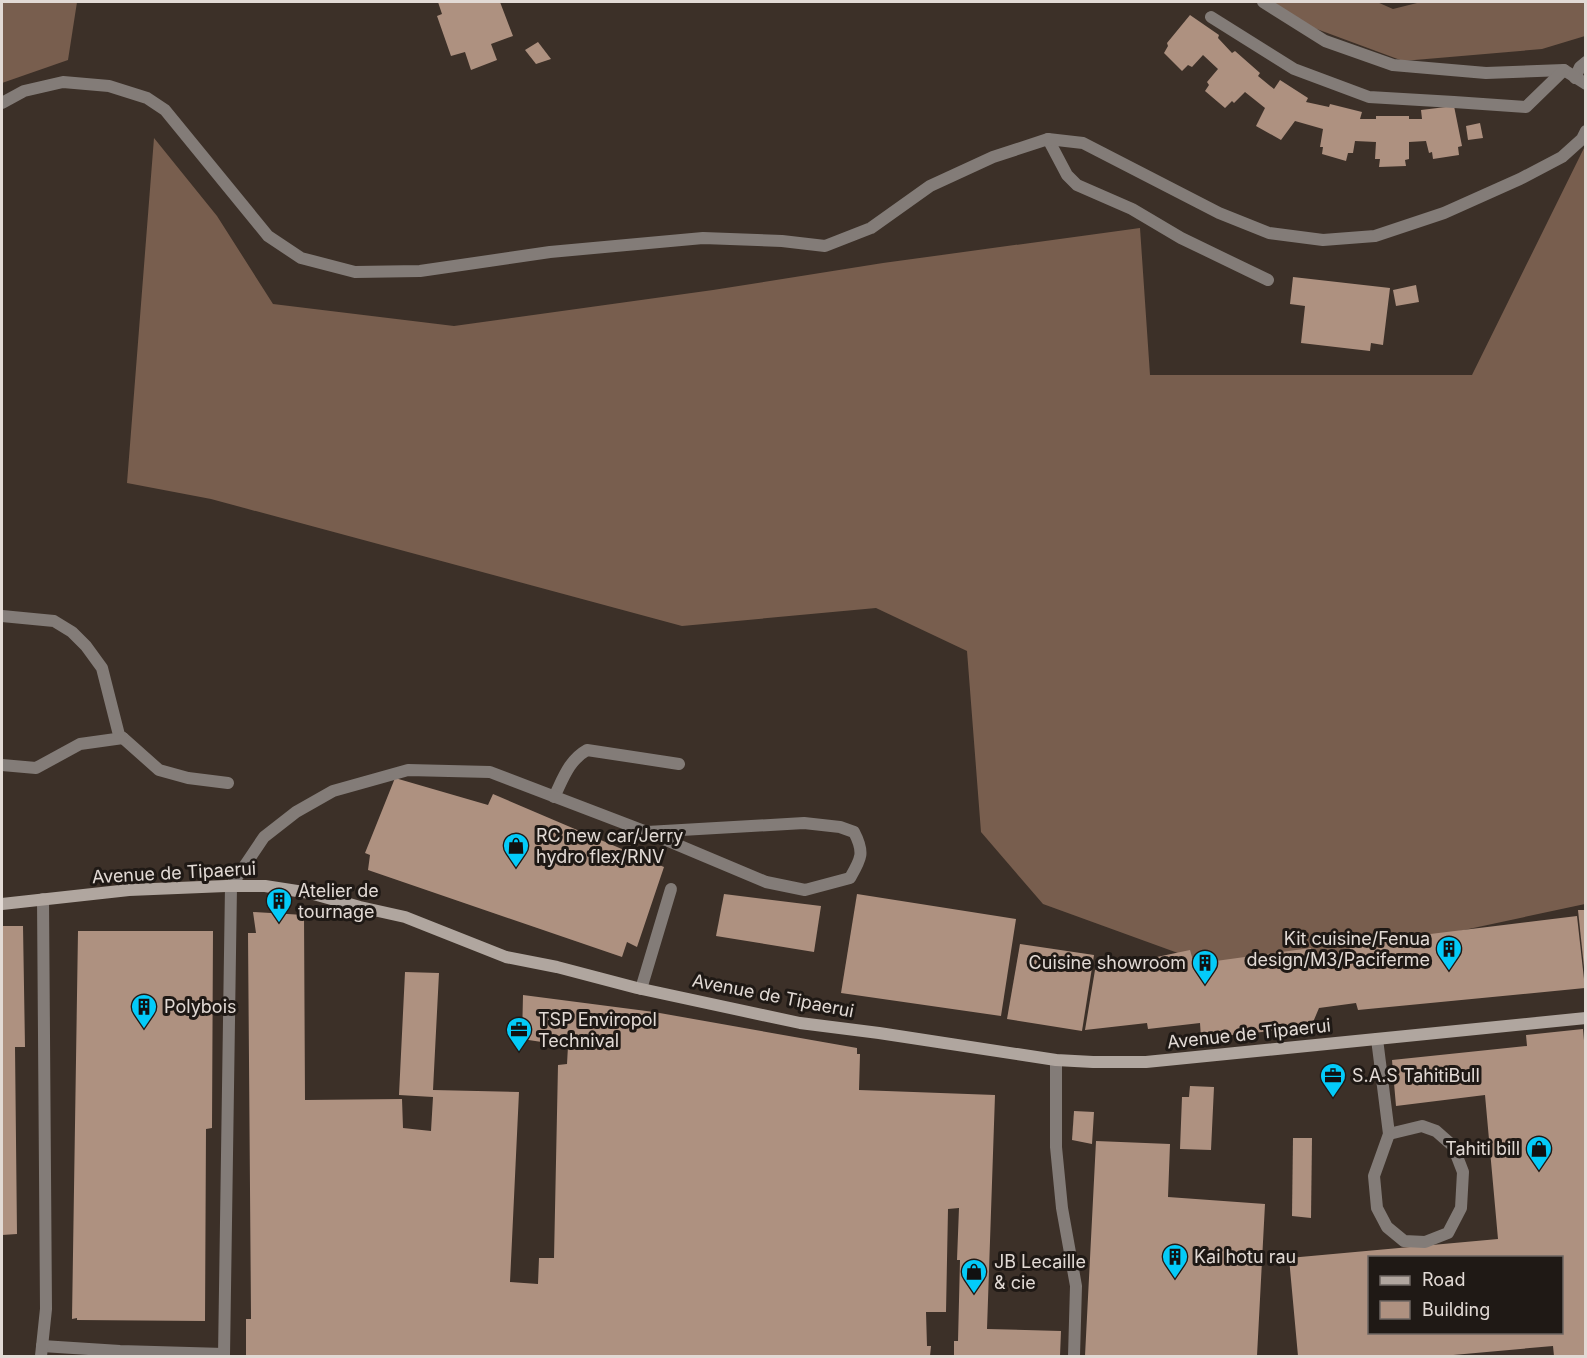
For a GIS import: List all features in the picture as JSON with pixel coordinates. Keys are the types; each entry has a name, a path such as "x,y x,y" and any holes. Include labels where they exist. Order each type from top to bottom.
{"main road":[{"name":"Avenue de Tipaerui","path":"2,904 129,890 265,886 310,893 405,917 506,957 557,967 641,989 800,1023 1056,1060 1146,1062 1586,1018"}],"street":[{"path":"1263,2 1325,41 1393,65 1486,73 1564,70 1580,81"},
{"path":"1211,17 1294,69 1369,98 1526,108 1564,70"},
{"path":"1580,81 1580,67 1586,62"},
{"path":"2,103 24,91 63,82 109,86 147,98 165,110 268,236 301,258 355,272 420,271 550,252 703,238 782,241 825,246 871,228 930,186 993,157 1048,139 1083,143 1219,213 1269,233 1323,240 1375,236 1444,213 1520,179 1562,157 1582,139 1586,131"},
{"path":"1048,139 1067,175 1077,185 1132,209 1181,238 1268,280"},
{"path":"2,616 54,621 72,632 102,668 119,735 159,770 188,778 228,783"},
{"path":"2,765 36,768 80,744 123,738"},
{"path":"554,797 576,756 587,750 679,764"},
{"path":"43,899 46,1310 42,1351 224,1355 231,886 264,837 296,813 333,791 408,770 490,772 647,832 766,882 806,890 850,878 860,861 861,845 854,832 840,827 804,823 647,832"},
{"path":"641,989 671,889"},
{"path":"1377,1039 1389,1134 1374,1176 1377,1208 1387,1227 1404,1241 1425,1242 1448,1233 1461,1208 1463,1172 1453,1146 1436,1131 1422,1126 1389,1134"},
{"path":"1056,1060 1056,1147 1062,1208 1076,1286 1074,1356"}],"shaded area":[{"path":"2,2 77,2 68,60 2,83"},
{"path":"1274,2 1377,2 1393,9 1421,2 1585,2 1585,36 1542,49 1403,61 1295,21"},
{"path":"154,138 217,216 273,304 454,326 1140,228 1150,375 1472,375 1585,146 1585,904 1244,977 1043,904 981,832 967,651 876,608 682,626 211,499 127,483"}],"building":[{"path":"438,2 500,2 513,36 491,44 497,60 471,70 465,52 451,56 437,16 442,14"},
{"path":"1190,15 1219,35 1218,38 1232,53 1235,51 1260,73 1258,76 1274,89 1280,80 1308,98 1306,102 1329,107 1330,104 1362,112 1360,119 1376,119 1376,116 1409,116 1409,119 1422,119 1421,110 1454,106 1462,146 1458,147 1459,155 1433,159 1426,141 1409,142 1409,159 1405,160 1406,166 1379,167 1380,159 1375,159 1376,142 1355,141 1353,153 1348,153 1346,161 1322,154 1323,147 1320,147 1323,129 1295,121 1281,140 1256,126 1265,108 1245,92 1225,108 1205,91 1209,85 1207,82 1218,69 1203,55 1192,67 1188,65 1182,71 1164,53 1168,46 1167,43"},
{"path":"538,42 551,59 536,64 525,50"},
{"path":"1480,123 1483,138 1468,140 1466,126"},
{"path":"1293,277 1390,288 1383,345 1371,343 1370,351 1301,343 1305,306 1290,304"},
{"path":"1416,285 1419,302 1396,306 1393,290"},
{"name":"RC new car/Jerry hydro flex/RNV","path":"395,778 488,805 493,794 664,867 637,947 627,942 622,957 368,870 370,855 365,853"},
{"path":"724,894 821,906 814,952 716,936"},
{"path":"857,894 1016,919 1001,1016 841,993"},
{"path":"1578,910 1586,910 1586,967 1584,967"},
{"path":"253,912 304,915 305,1100 402,1099 403,1128 431,1131 433,1097 399,1095 405,972 439,973 433,1090 519,1092 510,1282 538,1284 539,1258 554,1258 558,1065 567,1064 568,1046 522,1039 523,995 654,1012 857,1048 857,1054 860,1054 859,1090 995,1095 987,1329 1061,1331 1060,1356 954,1356 954,1341 958,1341 959,1208 948,1209 946,1312 926,1312 927,1346 931,1346 930,1356 246,1356 246,1319 251,1319 248,933 256,933"},
{"path":"1577,916 1585,988 1358,1010 1356,1003 1319,1008 1311,1027 1201,1038 1200,1023 1148,1029 1147,1023 1085,1030 1095,970 1190,950 1194,964 1311,948 1312,955 1350,951 1349,944"},
{"path":"2,926 23,926 25,1047 15,1047 17,1234 2,1235"},
{"name":"Polybois","path":"78,931 213,931 212,1128 206,1129 205,1321 72,1319"},
{"path":"1020,944 1094,955 1082,1031 1007,1019"},
{"name":"Tahiti bill","path":"1583,1029 1586,1063 1586,1356 1554,1356 1553,1346 1442,1356 1298,1356 1289,1258 1498,1239 1485,1095 1396,1106 1392,1060 1527,1046 1526,1035"},
{"path":"1190,1086 1214,1087 1211,1150 1180,1149 1182,1097 1189,1097"},
{"path":"1074,1111 1094,1112 1092,1144 1072,1140"},
{"path":"1293,1138 1312,1138 1311,1218 1292,1216"},
{"name":"Kai hotu rau","path":"1096,1141 1170,1144 1168,1197 1265,1204 1257,1356 1085,1356"}],"place":[{"name":"RC new car/Jerry hydro flex/RNV","path":"516,869"},
{"name":"Atelier de tournage","path":"279,924"},
{"name":"Kit cuisine/Fenua design/M3/Paciferme","path":"1449,972"},
{"name":"Cuisine showroom","path":"1205,986"},
{"name":"Polybois","path":"144,1030"},
{"name":"TSP Enviropol Technival","path":"519,1053"},
{"name":"S.A.S TahitiBull","path":"1333,1099"},
{"name":"Tahiti bill","path":"1539,1172"},
{"name":"Kai hotu rau","path":"1175,1280"},
{"name":"JB Lecaille & cie","path":"974,1295"}]}
